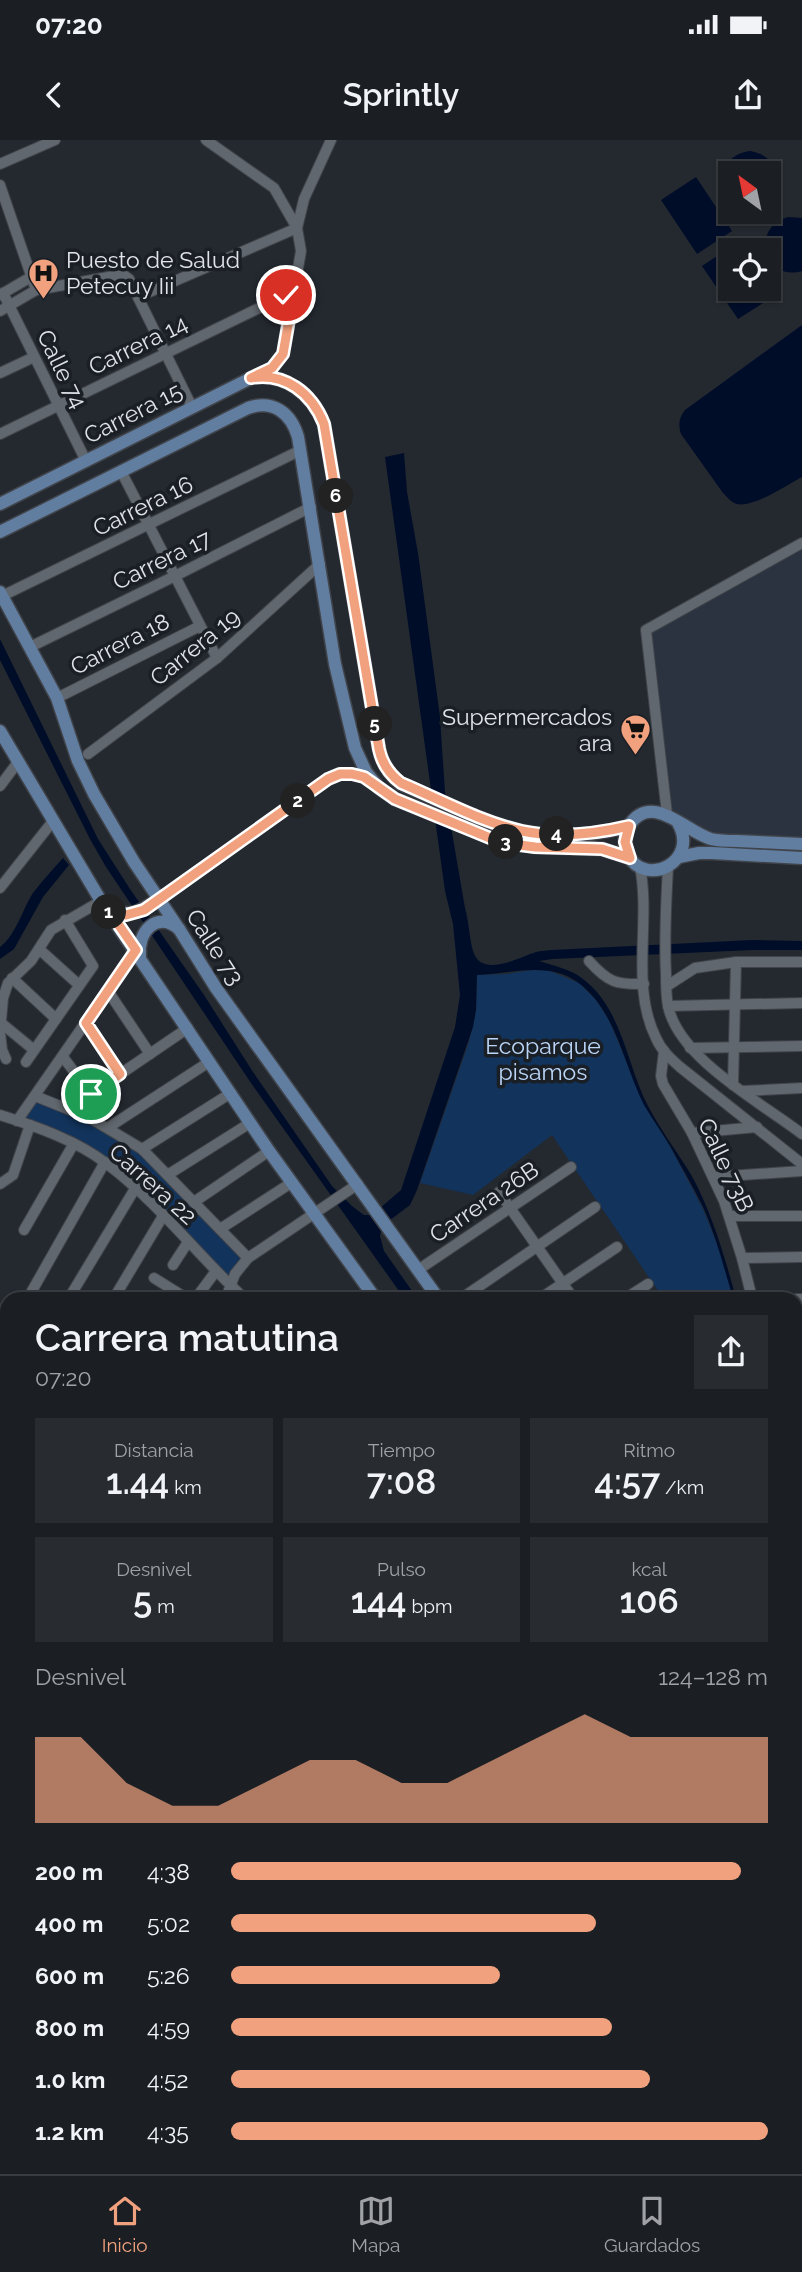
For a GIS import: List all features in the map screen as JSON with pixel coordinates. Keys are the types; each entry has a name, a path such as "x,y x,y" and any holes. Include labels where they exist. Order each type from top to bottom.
{"main road":[{"path":"251,378 268,377 302,391 313,403 324,424 381,759 388,772 401,783 494,822 523,831 554,834 598,833 629,826"},
{"name":"Carrera 15","path":"0,504 251,378"},
{"name":"Carrera 15","path":"0,532 248,408 263,405 277,408 292,421 301,450"},
{"path":"301,450 335,664 355,748 366,772 379,788 395,799 490,838 535,847 602,849 630,858 640,867 654,870 668,867 679,857 699,853 802,858"},
{"name":"Calle 73","path":"1,594 57,698 78,761 94,794 134,862 154,903 174,926 353,1187 371,1203 434,1292"},
{"path":"0,731 53,821 209,1062 269,1152 316,1212 370,1292"},
{"path":"630,858 625,842 629,826 636,818 657,812 667,814 678,823 713,840 802,844"},
{"path":"678,823 684,840 679,857"},
{"path":"109,907 131,914 154,903"},
{"path":"138,951 141,936 146,930 161,922 174,926"}],"street":[{"path":"0,164 55,140"},
{"path":"206,140 274,188 297,228 301,251 283,354 272,368 251,378"},
{"path":"297,228 304,199 331,140"},
{"path":"0,185 36,290"},
{"path":"0,221 11,217"},
{"path":"138,297 297,228"},
{"path":"5,308 36,290 125,276 129,279 192,407"},
{"path":"2,294 31,277"},
{"name":"Carrera 14","path":"0,434 294,291"},
{"name":"Calle 74","path":"2,294 5,308 34,357 86,461"},
{"path":"0,373 34,357"},
{"name":"Carrera 16","path":"1,594 301,450"},
{"path":"121,471 217,658"},
{"name":"Carrera 17","path":"30,647 310,507"},
{"path":"667,814 646,630 802,542"},
{"name":"Carrera 19","path":"88,754 217,658 320,564"},
{"name":"Carrera 18","path":"57,698 201,626"},
{"path":"0,786 18,762"},
{"path":"154,903 328,779 340,774 352,774 364,777 379,788"},
{"path":"0,888 53,821"},
{"path":"640,867 644,884 645,916 643,984 649,1018 656,1038 680,1068 802,1164"},
{"path":"668,867 665,957 668,1006 677,1028 691,1048 737,1088 799,1130"},
{"path":"6,1059 0,1033 3,985 31,961 51,930 65,920 109,907"},
{"path":"26,1062 93,966 65,920"},
{"path":"39,949 79,985"},
{"path":"17,1121 138,951"},
{"path":"589,961 607,977 622,985 643,984"},
{"path":"667,986 695,968 736,962 802,962"},
{"path":"736,962 737,1088"},
{"path":"12,978 56,1018"},
{"path":"108,991 150,1054"},
{"path":"668,1006 802,1003"},
{"path":"0,1022 34,1051"},
{"path":"86,1023 120,1074"},
{"path":"69,1109 188,1028"},
{"path":"691,1048 802,1046"},
{"name":"Calle 73B","path":"664,1051 661,1076 663,1084 714,1177 730,1216 750,1292"},
{"path":"63,1057 91,1094"},
{"path":"108,1127 209,1062"},
{"path":"737,1088 802,1088"},
{"path":"142,1149 231,1093"},
{"name":"Carrera 22","path":"35,1096 108,1127 142,1149 248,1258"},
{"path":"743,1116 740,1110 743,1104 748,1100 755,1101"},
{"name":"Carrera 22","path":"0,1115 30,1125 105,1162 136,1187 237,1292"},
{"path":"169,1174 250,1123"},
{"path":"0,1185 13,1175 30,1125"},
{"path":"692,1133 757,1127"},
{"path":"24,1230 73,1145"},
{"path":"194,1202 269,1152"},
{"path":"31,1292 105,1162"},
{"name":"Carrera 26B","path":"418,1270 571,1167"},
{"path":"714,1177 802,1171"},
{"path":"220,1229 291,1183"},
{"path":"73,1292 136,1187"},
{"path":"227,1292 235,1274 248,1258 353,1187"},
{"path":"499,1192 569,1292"},
{"path":"471,1292 595,1207"},
{"path":"118,1292 163,1216"},
{"path":"730,1216 802,1216"},
{"path":"173,1265 188,1242"},
{"path":"549,1292 617,1247"},
{"path":"742,1258 802,1257"},
{"path":"201,1292 216,1271"},
{"path":"154,1278 176,1292"},
{"path":"636,1292 649,1284"}],"shaded area":[{"path":"741,153 759,153 770,161 729,161"},
{"path":"696,177 718,210 718,224 727,224 732,231 697,254 661,200"},
{"path":"788,217 802,218 802,271 781,270 781,238 766,238 770,229 776,224 781,224 781,220"},
{"path":"718,255 718,290 702,266"},
{"path":"726,301 766,301 738,319"},
{"path":"802,325 802,477 752,503 737,504 723,493 681,434 680,418 685,410"},
{"path":"404,453 407,492 440,717 445,792 473,951 477,959 492,965 548,950 752,940 802,941 802,950 539,961 578,976 596,991 607,1005 648,1106 693,1178 707,1207 734,1292 731,1292 703,1207 644,1105 603,1010 593,996 568,977 556,972 530,970 477,975 473,1027 417,1190 410,1205 382,1226 380,1236 384,1251 413,1292 400,1292 251,1083 106,867 0,660 0,639 98,839 130,889 332,1186 364,1215 372,1215 401,1190 455,1027 460,995 453,924 445,891 385,457"},
{"path":"802,543 802,844 713,840 670,816 646,630"},
{"path":"63,858 69,865 43,897 14,949 0,959 0,947 15,929 33,893"}],"green space":[{"name":"Ecoparque pisamos","path":"543,968 579,983 596,1000 609,1020 645,1106 703,1209 719,1249 731,1292 659,1292 552,1135 473,1195 420,1183 469,1042 476,1010 477,975"},
{"path":"36,1102 106,1132 139,1152 242,1258 228,1277 139,1184 108,1158 75,1140 25,1120"}],"place":[{"name":"Puesto de Salud Petecuy Iii","path":"43,300"},
{"name":"Supermercados ara","path":"635,757"}],"route":[{"path":"91,1094 120,1074 86,1023 136,950 107,908 126,915 144,910 328,779 340,774 364,777 395,799 490,838 512,844 602,849 630,858 625,842 629,826 590,834 523,831 494,822 401,783 388,772 379,749 324,424 313,403 295,387 275,378 251,378 272,368 283,354 294,291 286,295"}]}
